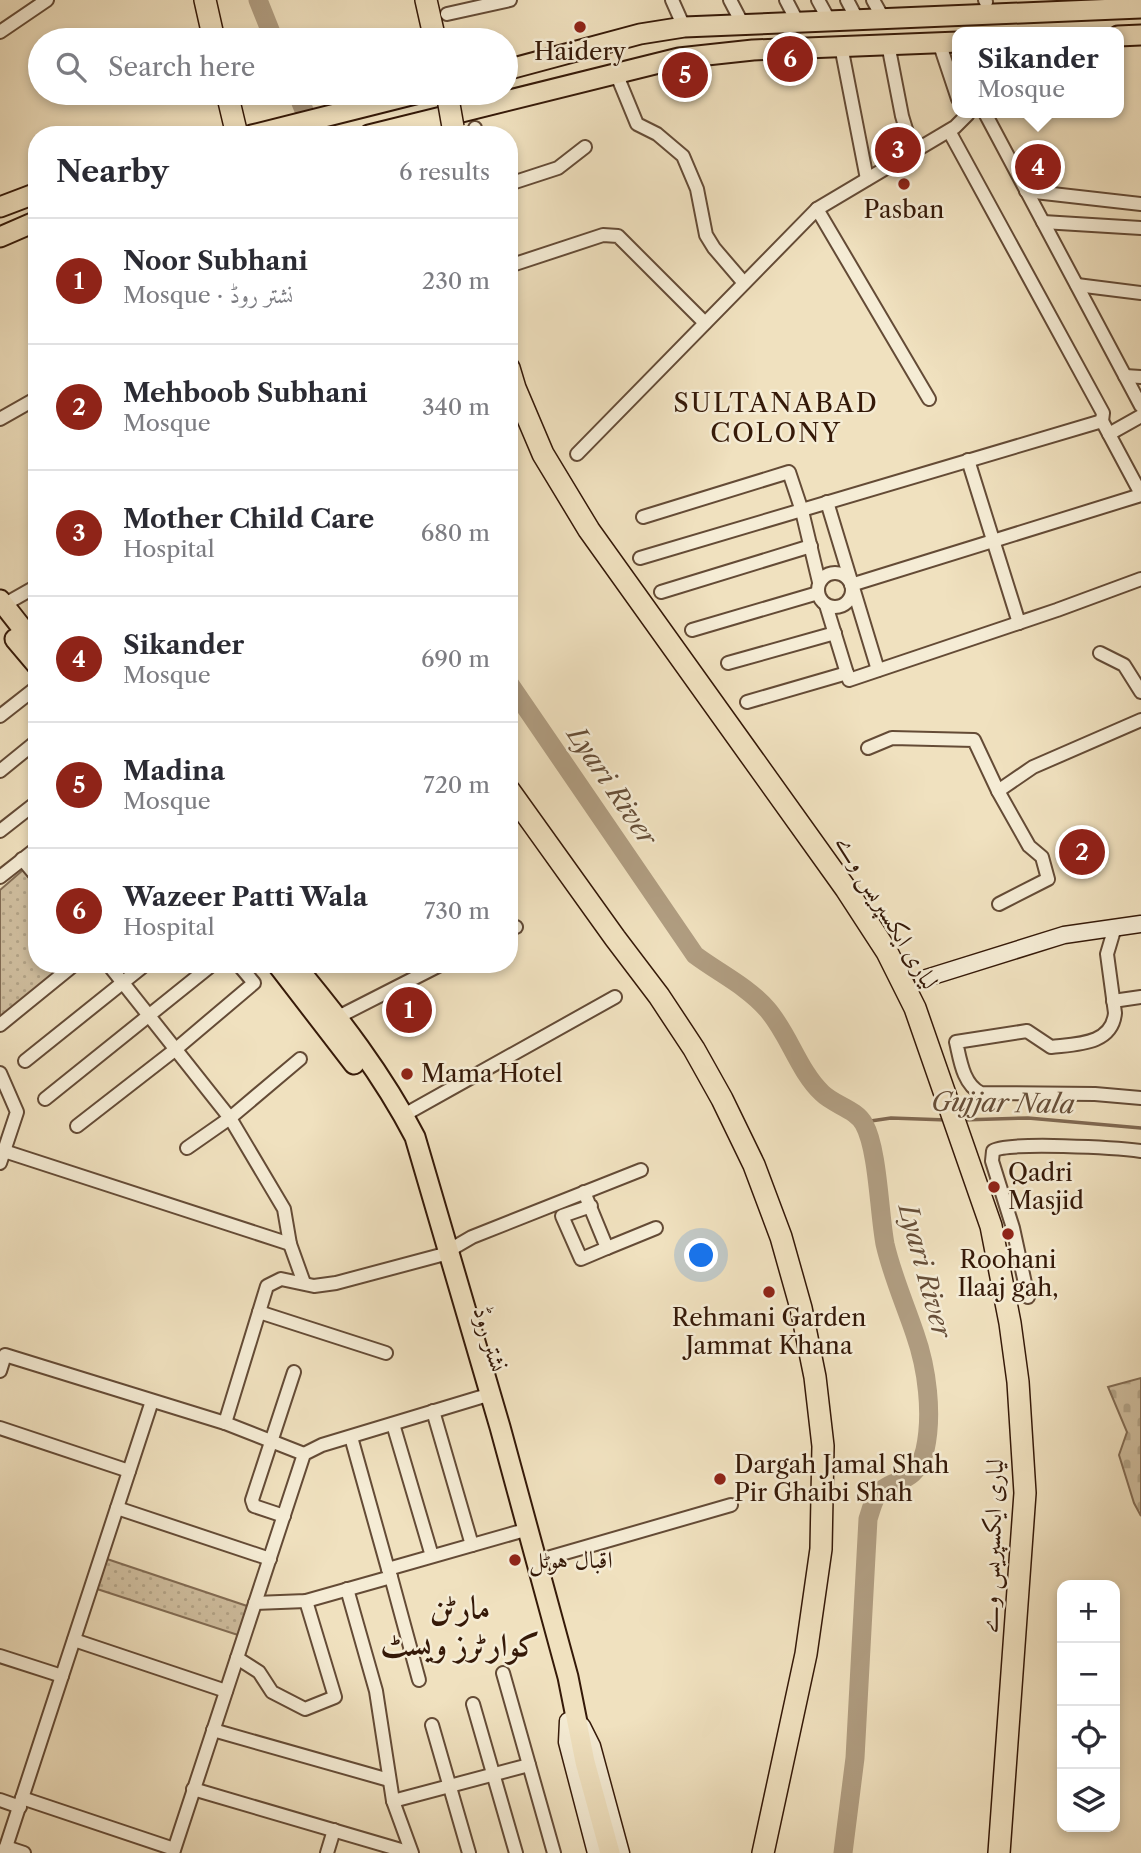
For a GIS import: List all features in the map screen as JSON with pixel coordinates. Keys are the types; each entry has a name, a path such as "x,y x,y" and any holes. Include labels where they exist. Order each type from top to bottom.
{"highway":[{"path":"205,0 211,28"},
{"path":"426,0 432,28"},
{"path":"230,105 235,126"},
{"path":"454,105 465,126"},
{"name":"لیاری ایکسپریس وے","path":"518,395 543,454 589,530 846,888 887,952 915,1008 990,1226 1010,1323 1018,1382 1025,1493 999,1853"},
{"path":"518,803 659,996 694,1049 722,1099 754,1165 776,1225 801,1308 823,1446 821,1549 806,1654 763,1853"}],"main road":[{"path":"518,67 640,34 684,27 1141,8"},
{"path":"469,126 616,73 678,58 714,53 948,42"},
{"path":"288,126 371,105"},
{"path":"0,207 28,196"},
{"path":"0,237 28,225"},
{"path":"1,608 28,637"},
{"path":"1,608 28,651"},
{"name":"نشتر روڈ","path":"284,973 346,1052 403,1133 445,1253 537,1561 571,1721"},
{"name":"نشتر روڈ","path":"301,973 338,1017 404,1115 415,1137 481,1397 610,1853"}],"street":[{"path":"0,32 47,0"},
{"path":"447,14 510,0"},
{"path":"672,0 684,27"},
{"path":"730,0 742,23"},
{"path":"786,0 797,21"},
{"path":"818,0 828,20"},
{"path":"847,0 857,19"},
{"path":"873,0 883,18"},
{"path":"948,42 952,67"},
{"path":"888,44 902,116 913,152"},
{"path":"841,46 867,179"},
{"path":"616,73 637,124 656,134 683,156 697,189 706,235 744,283"},
{"path":"577,454 817,209 949,131 964,118"},
{"path":"988,118 1141,406"},
{"path":"851,585 1141,495 1102,421 1103,413 949,131"},
{"path":"518,181 558,168 585,147"},
{"path":"1026,191 1141,204"},
{"path":"817,209 929,399"},
{"path":"1043,222 1141,228"},
{"path":"518,264 603,235 618,236 705,323"},
{"path":"1077,285 1141,293"},
{"path":"1125,376 1141,377"},
{"path":"0,419 28,403"},
{"path":"1109,434 1141,416"},
{"path":"640,558 1102,421"},
{"path":"968,460 1019,623"},
{"path":"643,517 789,472 802,510 818,588 826,605 849,680 1141,579"},
{"path":"827,502 878,670"},
{"path":"661,592 811,546"},
{"path":"692,631 818,588 828,574 838,573 848,579 851,585 850,598 837,607 826,605"},
{"path":"1,608 28,592"},
{"path":"728,663 835,633"},
{"path":"1100,653 1124,665 1141,692"},
{"path":"747,702 847,673"},
{"path":"0,716 28,694"},
{"path":"998,791 1033,767 1141,720"},
{"path":"868,748 892,738 974,740 1028,846 1042,857 1048,879 999,904"},
{"path":"0,771 28,748"},
{"path":"0,831 28,809"},
{"path":"0,877 28,855"},
{"path":"22,859 28,866"},
{"path":"923,979 1064,935 1141,925"},
{"path":"1115,927 1107,954 1114,1023 1110,1031 1090,1042 1051,1047 1027,1031 956,1042 971,1086 981,1093 1096,1094 1141,1098"},
{"path":"0,1025 64,973"},
{"path":"116,973 230,1118 284,1209 290,1244 304,1283"},
{"path":"25,1061 136,973"},
{"path":"45,1099 202,973"},
{"path":"77,1126 176,1049 254,983 246,973"},
{"path":"338,1017 424,973"},
{"path":"404,1115 615,997"},
{"path":"1113,1001 1141,997"},
{"path":"187,1148 230,1118 300,1059"},
{"path":"0,1073 17,1112 2,1157 290,1244"},
{"path":"1028,1297 1013,1228 992,1161 993,1151 997,1148 1094,1147 1141,1151"},
{"path":"225,1423 267,1286 275,1280 314,1286 336,1283 445,1253 472,1237 641,1170"},
{"path":"584,1192 607,1248"},
{"path":"590,1206 562,1216 581,1259 656,1228"},
{"path":"259,1312 386,1353"},
{"path":"0,1371 5,1355 225,1423 304,1454"},
{"path":"284,1516 254,1506 253,1503 294,1373"},
{"path":"0,1800 21,1802 173,1851 304,1454 322,1445 481,1397"},
{"path":"24,1853 5,1850 152,1401"},
{"path":"433,1411 472,1545"},
{"path":"393,1424 432,1556"},
{"path":"0,1428 129,1471"},
{"path":"351,1437 419,1680"},
{"path":"537,1561 731,1505"},
{"path":"117,1508 270,1559"},
{"path":"255,1604 306,1601 347,1589 432,1556 518,1532"},
{"path":"193,1789 334,1830 376,1848 412,1853 393,1801 376,1691 347,1589"},
{"path":"237,1658 259,1672 272,1692 305,1709 335,1697 306,1601"},
{"path":"74,1640 226,1691"},
{"path":"0,1656 62,1676"},
{"path":"502,1673 554,1853"},
{"path":"473,1704 516,1853"},
{"name":"نشتر روڈ","path":"571,1721 567,1742 596,1853"},
{"name":"نشتر روڈ","path":"571,1721 592,1746 621,1853"},
{"path":"432,1725 468,1853"},
{"path":"213,1730 389,1780"},
{"path":"393,1801 529,1765"},
{"path":"327,1853 334,1830"}],"green space":[{"path":"23,870 28,876 28,973 55,973 0,1017 0,890"},
{"path":"1141,1378 1141,1516 1134,1503 1119,1455 1127,1432 1108,1387"},
{"path":"101,1557 253,1608 244,1637 91,1587"}],"waterway":[{"name":"Lyari River","path":"258,0 269,28"},
{"name":"Lyari River","path":"302,105 310,126"},
{"name":"Lyari River","path":"518,696 695,955 742,987 767,1009 814,1084 827,1097 856,1115 869,1135 885,1244 923,1361 928,1391 928,1421 925,1450 920,1463 908,1477 880,1492 868,1519 855,1758 843,1853"},
{"name":"Gujjar Nala","path":"864,1122 891,1118 947,1120"},
{"name":"Gujjar Nala","path":"962,1120 1028,1118 1141,1128"}],"place":[{"name":"Haidery","path":"580,27"},
{"name":"Wazeer Patti Wala","path":"790,59"},
{"name":"Madina","path":"685,75"},
{"name":"Mother Child Care","path":"898,150"},
{"name":"Sikander","path":"1038,167"},
{"name":"Pasban","path":"904,184"},
{"name":"Mehboob Subhani","path":"1082,852"},
{"name":"Noor Subhani","path":"409,1010"},
{"name":"Mama Hotel","path":"407,1074"},
{"name":"Qadri Masjid","path":"994,1187"},
{"name":"Roohani Ilaaj gah,","path":"1008,1234"},
{"name":"Rehmani Garden Jammat Khana","path":"769,1292"},
{"name":"Dargah Jamal Shah Pir Ghaibi Shah","path":"720,1479"},
{"name":"اقبال ہوٹل","path":"515,1560"}],"district":[{"name":"SULTANABAD COLONY","path":"776,418"},
{"name":"مارٹن کوارٹرز ویسٹ","path":"460,1626"}]}
